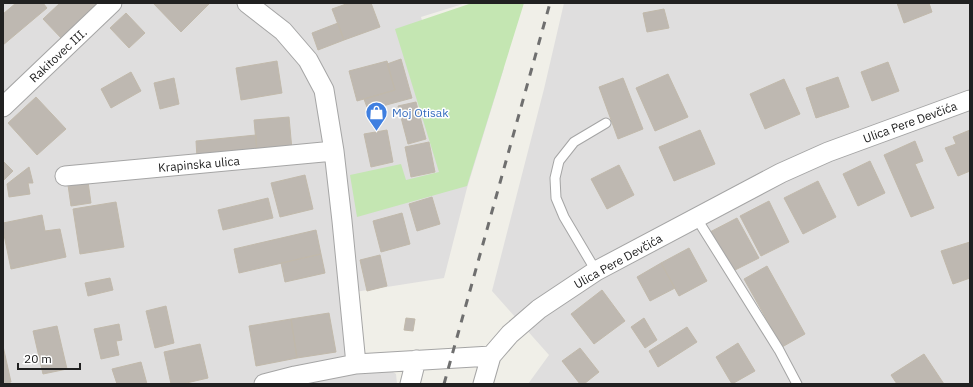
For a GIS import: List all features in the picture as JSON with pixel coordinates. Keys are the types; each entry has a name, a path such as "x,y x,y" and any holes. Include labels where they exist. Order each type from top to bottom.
{"street":[{"name":"Rakitovec III.","path":"3,107 112,3"},
{"path":"247,3 282,31 308,60 324,90 334,151 356,364"},
{"name":"Ulica Pere Devčića","path":"491,356 510,334 539,310 596,271 781,173 828,152 970,100"},
{"name":"Krapinska ulica","path":"65,176 334,151"},
{"path":"264,384 295,376 356,364 491,356 483,384"},
{"path":"410,384 416,360"}],"lane":[{"path":"596,271 564,217 556,198 555,178 559,161 574,142 606,123"},
{"path":"697,218 779,350 797,384"}],"shaded area":[{"path":"3,3 466,3 421,17 442,88 504,68 467,188 444,278 342,294 352,373 390,370 396,374 397,384 3,384"},
{"path":"564,3 970,3 970,384 528,384 549,355 492,291 544,89"}],"green space":[{"path":"472,3 524,3 467,186 357,217 350,175 401,164 406,180 439,172 395,29"}],"building":[{"path":"16,3 43,3 47,8 3,45 3,14"},
{"path":"60,3 100,3 62,39 43,19"},
{"path":"153,3 210,3 181,32"},
{"path":"349,3 371,3 380,27 344,40 332,9"},
{"path":"897,3 929,3 932,12 904,23"},
{"path":"664,9 669,28 647,32 643,13"},
{"path":"126,13 145,33 129,48 110,28"},
{"path":"338,23 344,40 318,50 312,33"},
{"path":"401,59 412,98 368,110 364,99 395,90 387,64"},
{"path":"277,61 282,93 241,100 236,68"},
{"path":"387,61 395,90 357,101 349,71"},
{"path":"888,62 899,91 872,101 861,72"},
{"path":"131,72 141,91 111,108 101,89"},
{"path":"668,74 688,117 655,131 636,88"},
{"path":"838,77 849,107 816,118 806,88"},
{"path":"174,78 179,104 160,109 154,83"},
{"path":"623,78 643,129 618,139 599,87"},
{"path":"784,79 800,114 765,129 750,94"},
{"path":"36,97 66,129 37,155 8,123"},
{"path":"416,102 426,139 408,144 398,106"},
{"path":"289,117 292,150 257,153 254,120"},
{"path":"387,130 393,162 371,167 364,134"},
{"path":"700,130 715,164 674,181 659,147"},
{"path":"970,130 970,171 958,176 945,148 956,144 953,137"},
{"path":"256,135 257,153 197,158 196,141"},
{"path":"915,141 923,161 915,164 934,208 911,217 884,155"},
{"path":"429,142 435,172 411,177 405,147"},
{"path":"3,161 13,171 3,181"},
{"path":"870,161 885,193 858,206 843,174"},
{"path":"619,165 634,195 607,209 591,179"},
{"path":"29,167 33,183 28,183 30,194 9,197 7,184"},
{"path":"305,175 313,209 280,217 271,183"},
{"path":"818,181 836,217 803,234 784,198"},
{"path":"88,182 91,203 71,206 68,185"},
{"path":"432,197 440,224 417,231 409,204"},
{"path":"268,198 273,218 223,230 218,210"},
{"path":"769,201 789,242 761,256 740,216"},
{"path":"116,202 124,247 80,254 73,209"},
{"path":"402,213 410,244 381,252 373,221"},
{"path":"42,215 45,231 60,229 66,257 11,269 3,223"},
{"path":"737,218 759,258 731,272 710,232"},
{"path":"316,230 321,254 239,273 234,249"},
{"path":"970,242 970,278 953,284 941,251"},
{"path":"689,248 707,281 679,296 661,263"},
{"path":"321,254 325,273 285,282 281,263"},
{"path":"380,255 387,286 367,291 360,260"},
{"path":"661,263 675,288 650,301 637,277"},
{"path":"767,266 805,334 782,347 744,279"},
{"path":"110,278 113,290 88,296 85,283"},
{"path":"602,290 625,321 594,344 571,314"},
{"path":"166,306 174,343 155,348 146,311"},
{"path":"329,313 336,352 297,358 291,319"},
{"path":"406,318 415,319 413,331 404,330"},
{"path":"644,318 657,340 645,348 631,327"},
{"path":"291,319 297,358 256,366 249,326"},
{"path":"119,324 122,340 116,341 119,355 101,359 94,329"},
{"path":"57,326 67,369 43,374 33,331"},
{"path":"687,327 697,342 658,367 649,351"},
{"path":"738,343 755,371 732,384 716,357"},
{"path":"200,344 208,378 182,384 171,384 164,352"},
{"path":"3,346 11,382 4,384 3,384"},
{"path":"580,348 599,372 584,384 580,384 562,361"},
{"path":"924,354 944,384 897,384 891,375"},
{"path":"141,362 147,384 117,384 112,369"}],"railway":[{"path":"444,384 550,3"}],"place":[{"name":"Moj Otisak","path":"376,132"}]}
